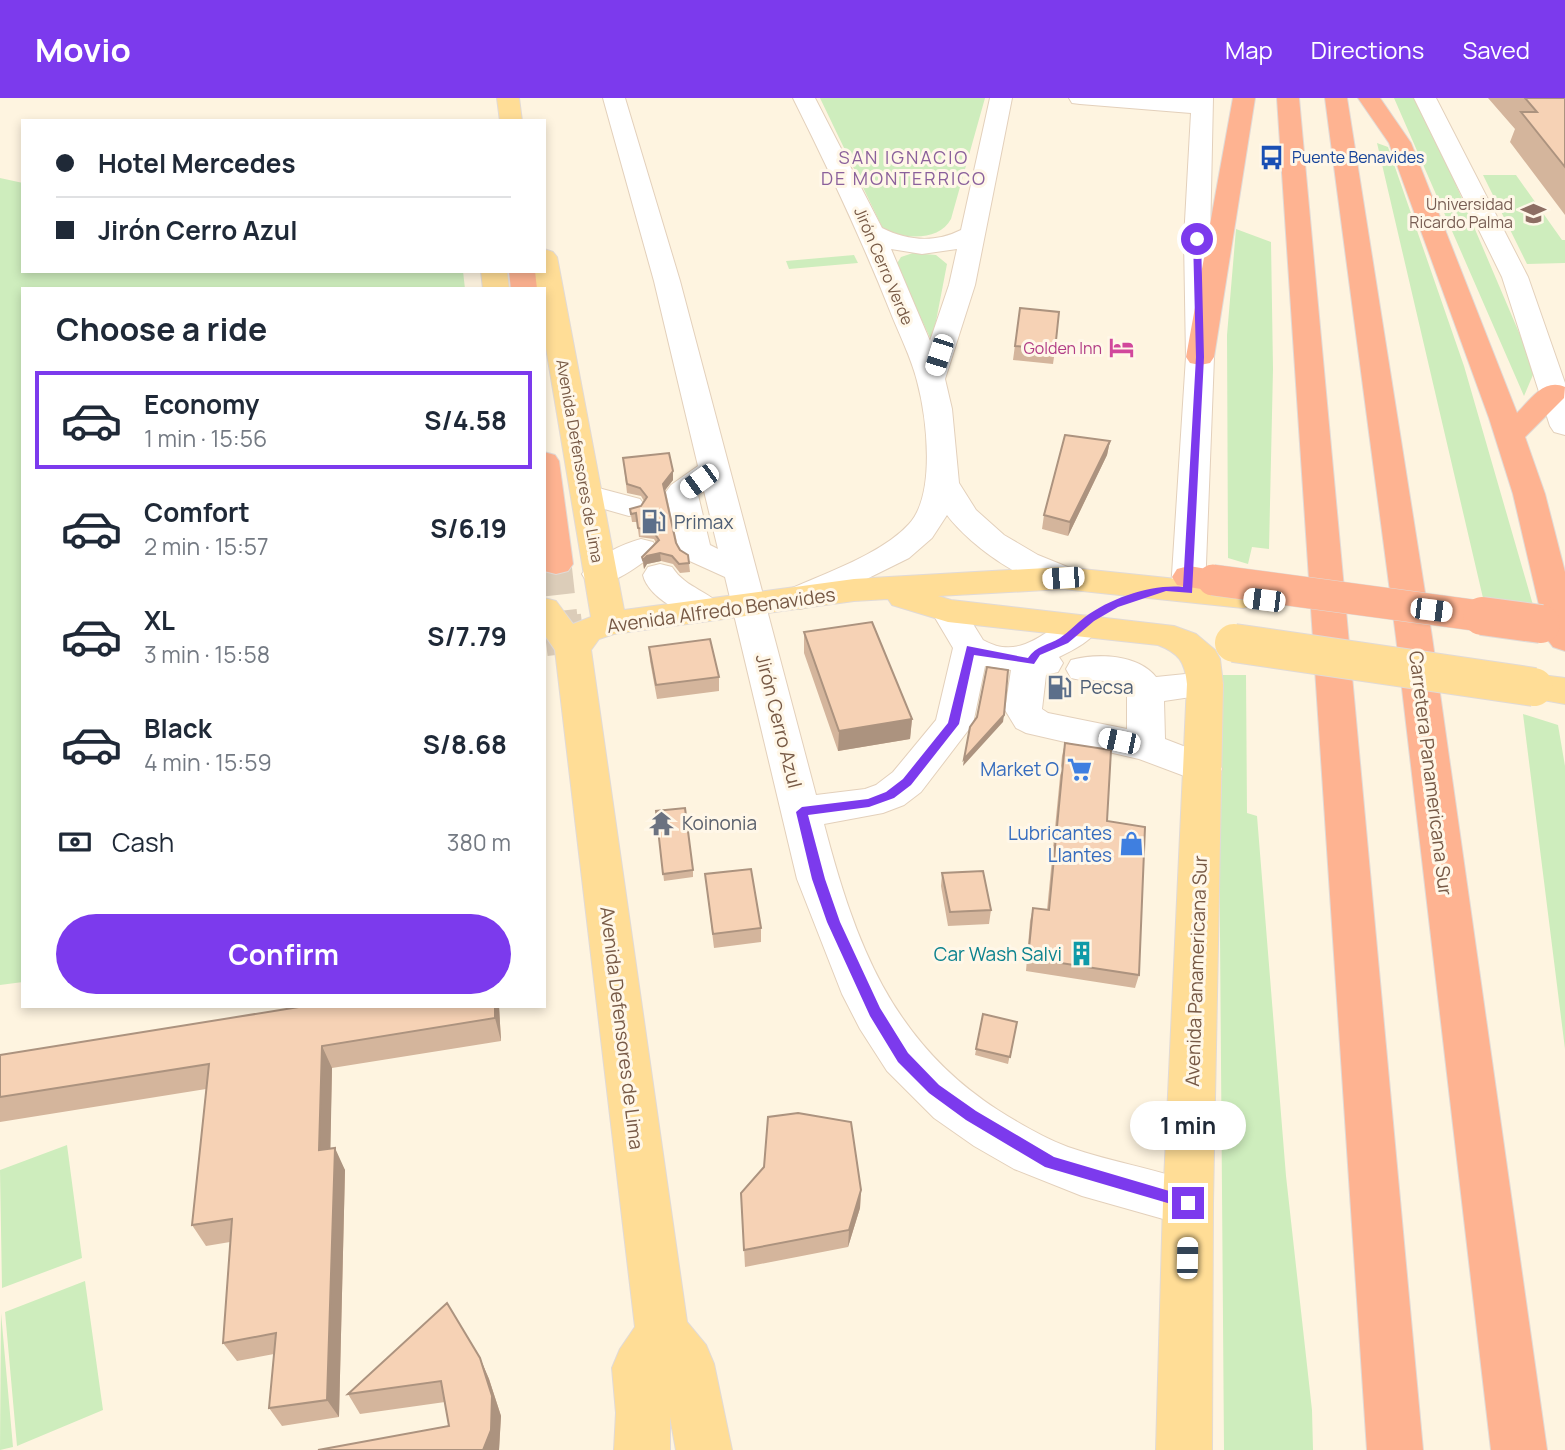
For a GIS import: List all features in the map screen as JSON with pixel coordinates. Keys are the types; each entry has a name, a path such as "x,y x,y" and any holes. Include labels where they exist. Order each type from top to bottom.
{"highway":[{"path":"1200,357 1244,98"},
{"path":"1288,98 1395,1450"},
{"name":"Carretera Panamericana Sur","path":"1336,98 1416,651 1519,1450"},
{"path":"1189,584 1552,633 1529,494 1510,436 1400,143 1369,98"},
{"path":"1510,436 1553,393"},
{"path":"546,478 556,564"},
{"path":"1529,494 1565,535"}],"main road":[{"path":"508,98 511,119"},
{"name":"Avenida Defensores de Lima","path":"546,268 609,624"},
{"name":"Avenida Alfredo Benavides","path":"573,649 587,631 609,624 706,610 745,588 800,598 878,589 1063,578 1189,584 1243,597 1552,633"},
{"path":"1084,625 1090,618 1115,604 1189,584"},
{"name":"Avenida Alfredo Benavides","path":"878,589 948,611 1162,634 1184,642 1214,662 1550,689"},
{"name":"Avenida Defensores de Lima","path":"546,612 573,649 662,1333"},
{"name":"Avenida Panamericana Sur","path":"1184,1450 1188,1203 1203,769 1214,662"},
{"path":"642,1450 643,1413 639,1368 662,1333 687,1364 704,1450"}],"street":[{"path":"614,98 667,281 715,469 682,492 695,551 745,588"},
{"name":"Jirón Cerro Verde","path":"800,598 897,551 920,531 937,506 943,484 937,409 931,379 872,233 804,98"},
{"path":"931,379 962,285 1001,98"},
{"path":"1080,98 1202,103 1197,239 1200,357 1189,584"},
{"path":"1425,98 1515,277 1565,426"},
{"path":"872,233 904,245 930,246 955,242 972,234"},
{"name":"Jirón Cerro Verde","path":"943,484 953,505 971,527 996,547 1027,564 1063,578"},
{"path":"587,494 646,535 662,584 706,610"},
{"path":"599,575 646,535"},
{"name":"Jirón Cerro Azul","path":"745,588 818,879 833,922 875,1012 903,1058 934,1089 971,1116 1050,1162 1188,1203"},
{"path":"948,611 971,648 981,654 1038,662"},
{"path":"1084,625 1064,640 1036,653 1038,662 1023,710 1029,719 1039,724 1146,747 1203,769"},
{"path":"802,812 869,803 890,795 907,782 954,724 971,648"},
{"path":"1145,691 1214,662"},
{"path":"1084,668 1119,670 1143,684 1146,747"}],"green space":[{"path":"820,98 985,98 951,219 945,226 938,232 919,236 899,234 882,227"},
{"path":"1394,98 1419,98 1535,370 1524,396"},
{"path":"1377,143 1388,147 1464,366 1533,605 1483,598"},
{"path":"1483,175 1516,175 1562,240 1565,240 1565,263 1527,264"},
{"path":"0,178 21,183 21,273 463,273 465,287 21,287 21,982 0,985"},
{"path":"1236,229 1271,242 1273,369 1269,549 1252,547 1248,564 1228,558 1227,335"},
{"path":"913,253 936,255 947,264 932,342 896,265 901,257"},
{"path":"854,255 858,263 789,269 786,261"},
{"path":"1218,675 1246,675 1247,813 1257,816 1286,1176 1312,1410 1313,1450 1224,1450"},
{"path":"1523,714 1558,725 1565,766 1565,1049"},
{"path":"67,1145 82,1258 2,1288 0,1170"},
{"path":"85,1281 103,1410 17,1446 5,1312"},
{"path":"1,1313 13,1447 0,1450"}],"building":[{"path":"1525,98 1565,98 1565,167 1521,112 1537,112"},
{"path":"1020,308 1059,312 1055,350 1015,346"},
{"path":"1065,435 1110,441 1070,522 1044,515"},
{"path":"669,453 673,471 663,484 676,543 680,550 688,555 689,563 679,564 672,556 660,553 647,556 643,560 642,557 659,540 653,531 638,528 636,513 631,514 630,509 641,506 647,497 640,488 627,484 623,458"},
{"path":"872,622 912,719 839,731 804,632"},
{"path":"710,639 719,677 656,685 649,647"},
{"path":"987,667 1008,670 1004,715 964,759 970,727 977,717"},
{"path":"1065,743 1111,750 1107,821 1145,827 1139,975 1028,958 1033,908 1049,910"},
{"path":"685,808 693,870 663,874 656,811"},
{"path":"751,869 761,928 713,934 705,874"},
{"path":"983,871 991,910 950,912 942,873"},
{"path":"293,1008 495,1008 495,1018 322,1046 319,1150 335,1148 327,1400 269,1408 276,1333 223,1343 232,1219 192,1225 209,1064 0,1097 0,1055"},
{"path":"983,1014 1017,1022 1010,1057 976,1049"},
{"path":"798,1113 851,1122 861,1190 849,1230 744,1250 741,1193 764,1167 768,1117"},
{"path":"447,1303 480,1358 492,1396 491,1430 483,1450 318,1450 449,1426 441,1381 348,1394"}],"tunnel":[{"path":"556,564 562,618"},
{"path":"562,616 567,658"}],"place":[{"name":"Puente Benavides","path":"1272,157"},
{"name":"Universidad Ricardo Palma","path":"1533,213"},
{"name":"Golden Inn","path":"1122,348"},
{"name":"Primax","path":"654,522"},
{"name":"Pecsa","path":"1060,687"},
{"name":"Market O","path":"1079,769"},
{"name":"Koinonia","path":"662,823"},
{"name":"Lubricantes Llantes","path":"1132,844"},
{"name":"Car Wash Salvi","path":"1082,954"}],"district":[{"name":"SAN IGNACIO DE MONTERRICO","path":"904,167"}],"route":[{"path":"1188,1203 1050,1162 971,1116 934,1089 903,1058 875,1012 833,922 818,879 802,812 869,803 890,795 907,782 954,724 971,648 981,654 1030,662 1036,653 1064,640 1090,618 1115,604 1165,588 1188,590 1200,357 1197,239"}]}
